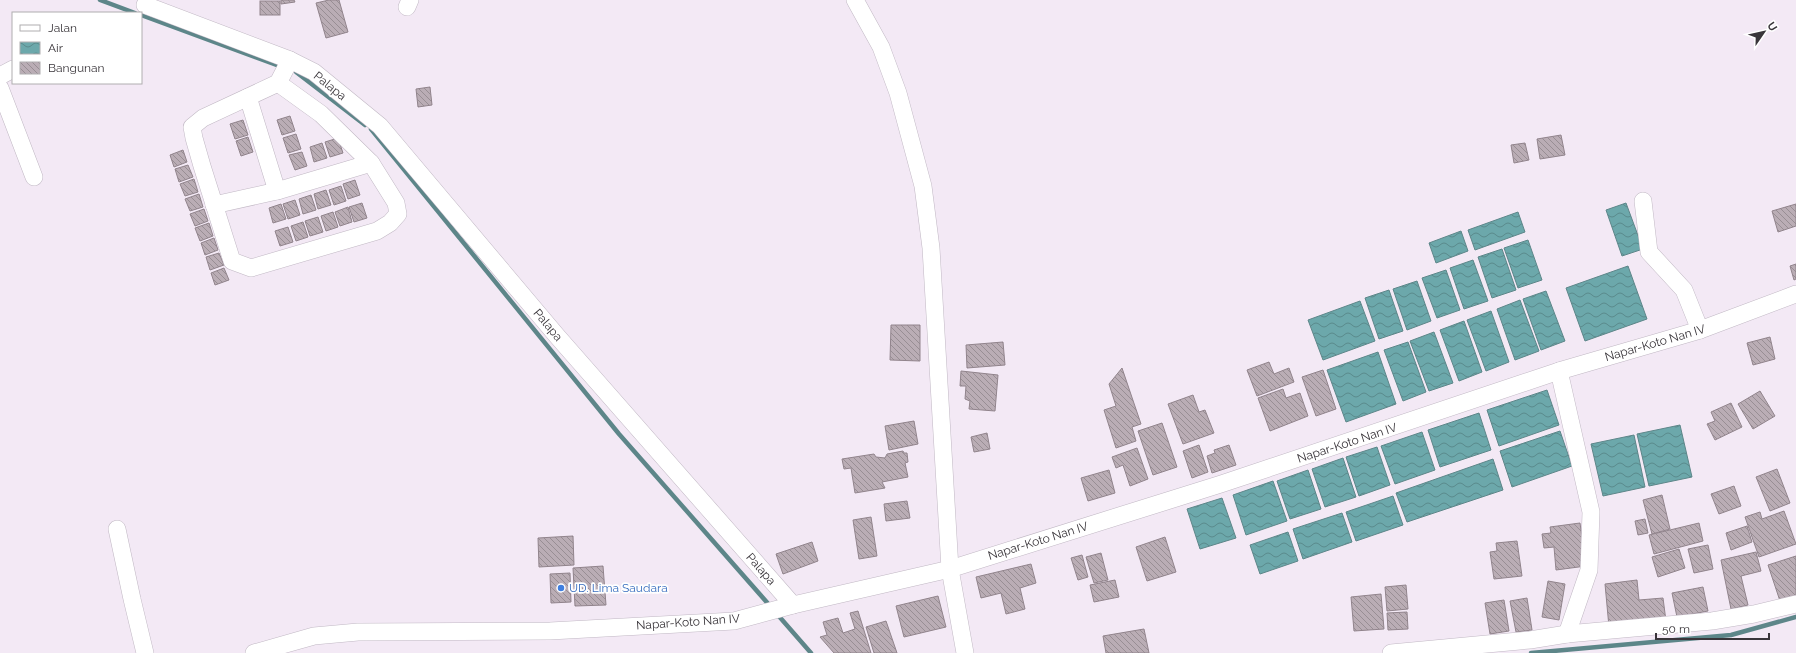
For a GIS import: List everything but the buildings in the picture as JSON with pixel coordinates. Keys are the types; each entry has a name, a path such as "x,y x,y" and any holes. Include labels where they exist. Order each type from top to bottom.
{"street":[{"path":"855,0 881,47 898,93 923,186 931,248 950,569 965,653"},
{"name":"Palapa","path":"144,6 285,71 314,72 380,126 557,336 790,606"},
{"path":"0,76 12,70"},
{"path":"285,71 321,114 371,163 396,203 398,214 390,223 377,231 251,268 232,261 214,206 192,128 203,118 248,97 285,71"},
{"path":"0,88 34,177"},
{"path":"248,97 277,191"},
{"path":"214,206 277,191 371,163"},
{"path":"1643,201 1649,252 1684,290 1700,330"},
{"name":"Napar-Koto Nan IV","path":"254,653 314,636 358,632 550,631 734,621 790,606 950,569 1221,484 1559,371 1700,330 1796,294"},
{"path":"1559,371 1591,512 1589,570 1567,634"},
{"path":"117,529 145,653"},
{"path":"1391,653 1530,640 1567,634 1712,621 1754,614 1796,604"}],"water":[{"path":"1626,203 1643,249 1622,256 1606,210"},
{"path":"1518,212 1525,232 1475,250 1468,230"},
{"path":"1461,231 1468,251 1436,263 1429,243"},
{"path":"1528,240 1542,280 1518,288 1504,248"},
{"path":"1502,249 1516,290 1492,298 1478,257"},
{"path":"1473,260 1488,301 1464,309 1450,268"},
{"path":"1628,266 1647,319 1585,341 1566,288"},
{"path":"1446,270 1460,310 1437,318 1422,278"},
{"path":"1417,281 1431,321 1407,330 1393,289"},
{"path":"1389,290 1403,331 1379,339 1365,298"},
{"path":"1546,291 1565,341 1541,350 1523,299"},
{"path":"1520,300 1539,351 1515,360 1497,309"},
{"path":"1360,301 1375,341 1323,360 1308,320"},
{"path":"1491,311 1509,362 1486,371 1467,320"},
{"path":"1464,321 1482,372 1459,381 1440,330"},
{"path":"1434,332 1453,383 1429,391 1410,341"},
{"path":"1408,342 1426,392 1403,401 1384,350"},
{"path":"1378,352 1396,404 1346,422 1327,370"},
{"path":"1547,390 1559,425 1499,446 1487,410"},
{"path":"1479,413 1491,450 1440,467 1428,430"},
{"path":"1680,425 1692,477 1649,486 1637,434"},
{"path":"1560,431 1572,466 1512,487 1500,451"},
{"path":"1422,432 1435,470 1395,484 1381,446"},
{"path":"1634,435 1645,487 1603,496 1591,444"},
{"path":"1377,447 1390,485 1359,496 1346,457"},
{"path":"1343,458 1356,497 1325,507 1312,469"},
{"path":"1493,459 1503,490 1407,522 1396,493"},
{"path":"1308,470 1321,509 1290,519 1277,481"},
{"path":"1273,481 1287,521 1246,535 1233,495"},
{"path":"1393,496 1403,525 1356,541 1346,512"},
{"path":"1222,498 1236,538 1200,549 1187,509"},
{"path":"1342,513 1352,542 1303,559 1293,529"},
{"path":"1288,532 1298,561 1260,574 1250,545"}],"waterway":[{"path":"100,0 132,12"},
{"path":"142,15 282,67"},
{"path":"296,72 365,125"},
{"path":"371,129 619,434 771,607"},
{"path":"777,614 811,653"},
{"path":"1531,653 1731,635 1796,617"}],"place":[{"name":"UD. Lima Saudara","path":"561,588"}]}
